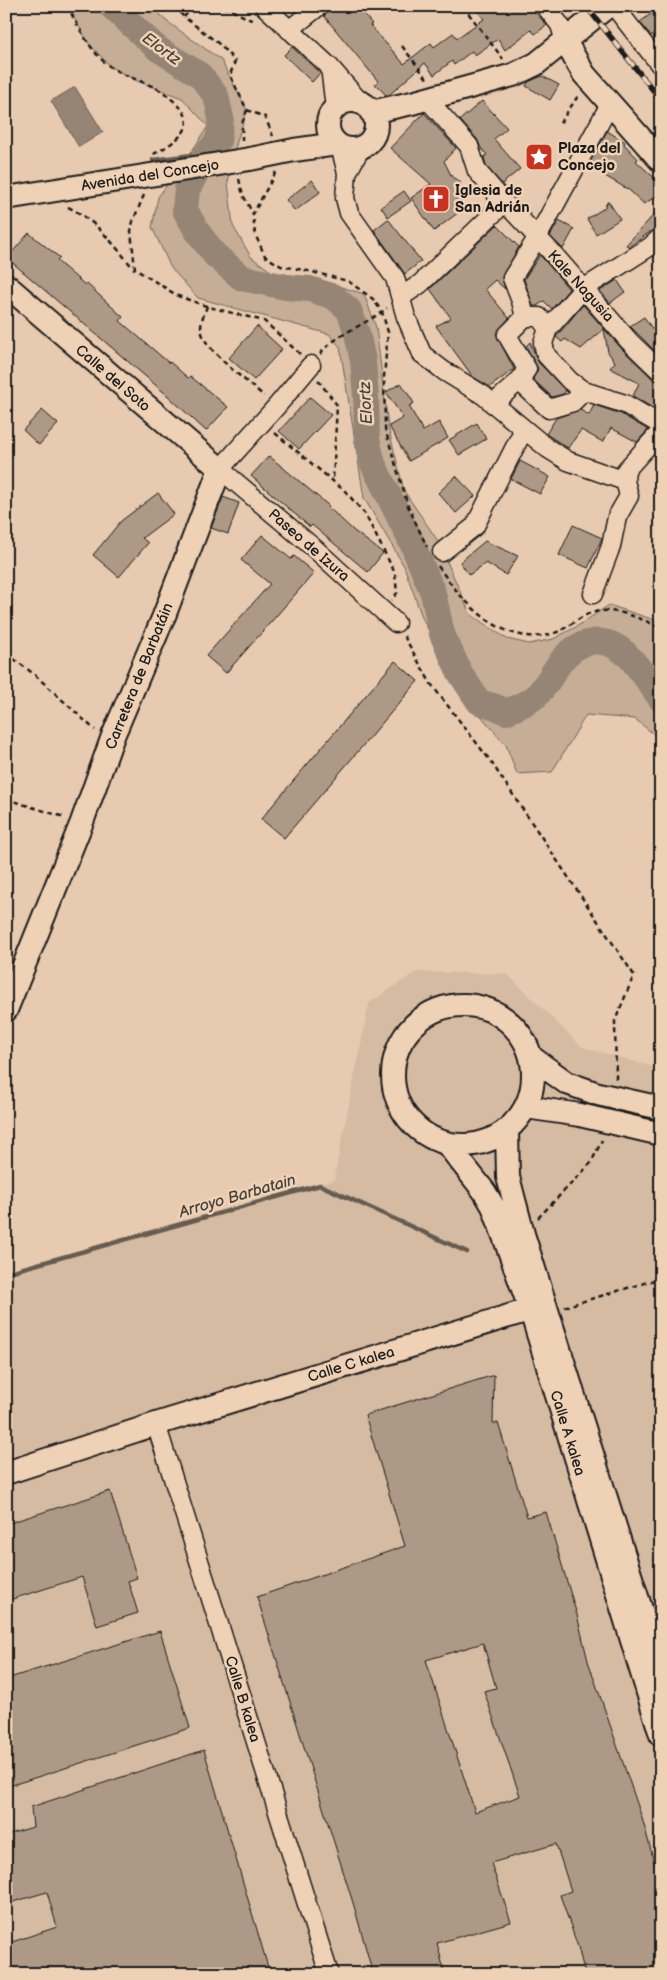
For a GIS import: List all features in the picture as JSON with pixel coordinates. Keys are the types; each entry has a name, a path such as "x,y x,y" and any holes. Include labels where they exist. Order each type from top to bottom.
{"street":[{"path":"289,30 319,6"},
{"path":"545,6 560,25 565,41 589,80 661,161"},
{"path":"335,130 351,148 367,123 426,99 514,75 536,64 608,6"},
{"path":"614,6 661,66"},
{"path":"265,7 330,67 367,123"},
{"path":"330,67 335,130 347,173"},
{"name":"Kale Nagusia","path":"426,99 469,146 477,171 496,193 499,201 508,206 661,372"},
{"path":"335,130 348,101 367,123"},
{"path":"525,317 512,278 538,238 610,104"},
{"path":"367,123 347,173 345,198 349,214 395,278 406,317 422,354 493,404 547,448 568,460 625,482"},
{"name":"Avenida del Concejo","path":"6,198 286,152 311,139 335,130"},
{"path":"401,297 420,284 496,211 499,201"},
{"path":"661,237 651,246 583,289 548,329 543,343 546,355 570,382 584,391 625,404 661,425"},
{"name":"Calle del Soto","path":"6,285 220,469"},
{"path":"493,404 519,381 527,369 507,336 525,317 539,317 548,329"},
{"name":"Carretera de Barbatáin","path":"6,1010 82,822 113,736 164,616 220,469 311,365"},
{"path":"519,381 549,409 573,402 584,391"},
{"path":"437,557 475,526 524,429"},
{"path":"593,594 611,546 617,517 629,496 625,482 626,470 661,431"},
{"name":"Paseo de Izura","path":"220,469 314,548 390,617"},
{"path":"463,1005 486,1009 506,1019 522,1036 531,1057 534,1074 532,1091 526,1107 507,1130 488,1141 468,1146 447,1144 426,1136 409,1121 397,1101 392,1079 395,1056 405,1035 421,1019 441,1008 463,1005"},
{"path":"531,1057 568,1083 598,1094 661,1108"},
{"path":"526,1107 580,1115 661,1134"},
{"name":"Calle A kalea","path":"507,1130 508,1177 523,1234 538,1308 661,1735"},
{"name":"Calle A kalea","path":"447,1144 493,1206 538,1308 661,1673"},
{"name":"Calle C kalea","path":"6,1473 156,1424 538,1308"},
{"name":"Calle B kalea","path":"156,1424 329,1974"}],"path":[{"path":"67,6 90,44 111,67 137,82 159,89 182,108 187,117 186,127 180,136 148,157 144,165 143,199 130,231 135,269"},
{"path":"174,6 184,17 219,44 235,61 230,75 247,110 265,117 274,136 286,152 253,214 255,234 265,256 281,266 348,281 373,299 382,312 388,332 384,377 384,429 408,506 454,588 474,609 498,628 518,635 534,638 553,634 586,615 608,611 648,622 661,628"},
{"path":"184,17 194,6"},
{"path":"224,6 251,20 265,7"},
{"path":"464,6 514,75"},
{"path":"402,46 426,99"},
{"path":"560,123 589,80"},
{"path":"52,190 59,203 84,215 102,231 135,269 178,296 207,306 264,321 311,365 319,382 337,405 332,481"},
{"path":"207,306 201,321 202,332 208,347 276,407"},
{"path":"311,365 335,339 370,321 382,312"},
{"path":"262,422 346,492 365,514 395,573 397,593 390,617 430,684 489,759 634,975 615,1021 616,1079"},
{"path":"6,653 35,675 96,730 113,736"},
{"path":"6,799 82,822"},
{"path":"523,1234 591,1162 602,1140"},
{"path":"538,1308 566,1307 661,1278"}],"shaded area":[{"path":"67,6 153,6 165,20 221,60 247,110 237,141 228,182 233,226 251,257 272,272 315,279 364,294 376,327 388,426 404,491 438,541 470,614 507,639 529,644 553,639 576,627 609,605 661,622 661,740 635,719 586,715 552,772 517,774 506,745 457,688 422,617 404,566 364,498 340,347 329,334 198,298 171,268 152,227 158,197 208,126 182,98 137,81 111,67 89,44"},
{"path":"75,87 103,132 79,147 51,101"},
{"path":"416,972 507,974 582,1047 661,1069 661,1974 6,1974 6,1276 334,1180 369,1003"}],"building":[{"path":"334,6 357,6 372,24 370,25 404,64 431,43 434,47 453,33 457,38 484,19 473,6 529,6 547,25 535,34 531,30 505,50 498,39 475,55 472,51 454,65 452,61 434,75 425,63 389,95 386,95 375,84 378,81 324,16"},
{"path":"655,11 661,19 661,29 651,36 640,22"},
{"path":"292,47 320,73 312,82 284,55"},
{"path":"542,76 559,85 550,100 526,86 528,82"},
{"path":"482,101 507,128 494,139 520,169 502,184 486,166 484,157 487,155 477,139 460,120"},
{"path":"424,113 456,148 444,161 452,177 460,182 461,193 455,197 458,201 453,204 459,212 434,231 411,198 431,184 390,148"},
{"path":"607,131 625,142 624,144 638,159 636,161 661,184 661,193 644,204 629,190 588,166"},
{"path":"312,180 320,192 295,211 286,200"},
{"path":"404,191 411,201 388,217 381,207"},
{"path":"608,201 620,219 596,234 587,219 604,208"},
{"path":"661,207 661,227 654,229 629,247 626,245"},
{"path":"388,219 421,261 405,274 374,230"},
{"path":"559,221 574,229 563,249 550,236"},
{"path":"497,225 519,247 502,277 505,289 495,280 485,289 509,318 496,334 514,369 490,387 473,377 436,326 451,318 430,289"},
{"path":"29,233 60,258 57,261 85,285 86,283 123,317 120,321 169,363 188,378 190,376 228,407 206,431 166,394 7,258"},
{"path":"540,255 569,289 552,309 544,301 537,306 533,306 524,279"},
{"path":"617,280 625,292 610,303 600,291"},
{"path":"583,305 622,349 654,380 661,382 661,413 633,396 639,383 610,368 615,362 608,352 604,329 581,349 565,339 562,342 556,337"},
{"path":"644,317 661,341 661,357 630,326"},
{"path":"257,326 282,349 254,380 229,358"},
{"path":"530,342 538,362 566,391 563,394 552,397 533,379 538,369 526,346"},
{"path":"401,383 414,403 409,406 423,431 439,422 448,438 409,461 389,426 403,418 386,392"},
{"path":"310,397 331,415 299,449 279,431"},
{"path":"594,405 621,414 648,430 637,442 611,428 603,442 581,430 568,448 546,434 556,418 580,410 589,415"},
{"path":"42,410 58,424 39,445 23,430"},
{"path":"477,423 486,439 459,455 449,440"},
{"path":"269,456 329,506 354,531 383,553 368,572 312,525 310,527 251,476"},
{"path":"520,461 550,477 540,494 511,479"},
{"path":"456,476 475,496 456,513 438,493"},
{"path":"158,493 174,514 142,538 148,543 119,577 93,555 121,521"},
{"path":"223,497 239,503 228,534 211,528"},
{"path":"573,525 602,538 588,568 559,555"},
{"path":"262,535 291,559 294,556 314,573 226,673 206,656 270,584 241,560"},
{"path":"485,541 518,556 506,575 486,563 469,575 460,562"},
{"path":"395,661 418,681 284,838 261,819"},
{"path":"494,1375 493,1423 498,1423 527,1517 546,1512 577,1615 588,1661 642,1818 661,1887 661,1974 585,1974 560,1895 571,1891 556,1844 491,1863 511,1922 437,1943 445,1974 373,1974 354,1906 257,1597 405,1546 365,1415","holes":["483,1643 496,1688 484,1691 520,1796 475,1812 426,1660"]},
{"path":"110,1491 137,1578 128,1581 138,1613 97,1626 82,1577 6,1601 6,1524"},
{"path":"160,1631 190,1728 6,1787 6,1679"},
{"path":"204,1750 270,1974 6,1974 6,1944 57,1927 47,1892 6,1904 6,1835 33,1827 31,1807"}],"waterway":[{"name":"Elortz","path":"111,6 158,49 200,75 216,96 221,118 218,141 207,153 187,190 185,210 197,231 215,255 242,278 286,287 310,289 334,297 349,310 357,333 363,361 367,439 373,464 412,543 433,593 442,634 460,673 479,702 506,712 522,705 539,693 566,656 583,644 592,642 610,644 628,656 661,699"},
{"path":"153,160 207,153"},
{"name":"Arroyo Barbatain","path":"6,1273 320,1185 467,1252"}],"railway":[{"path":"586,6 661,100"}],"place":[{"name":"Plaza del Concejo","path":"539,157"},
{"name":"Iglesia de San Adrián","path":"436,199"}]}
